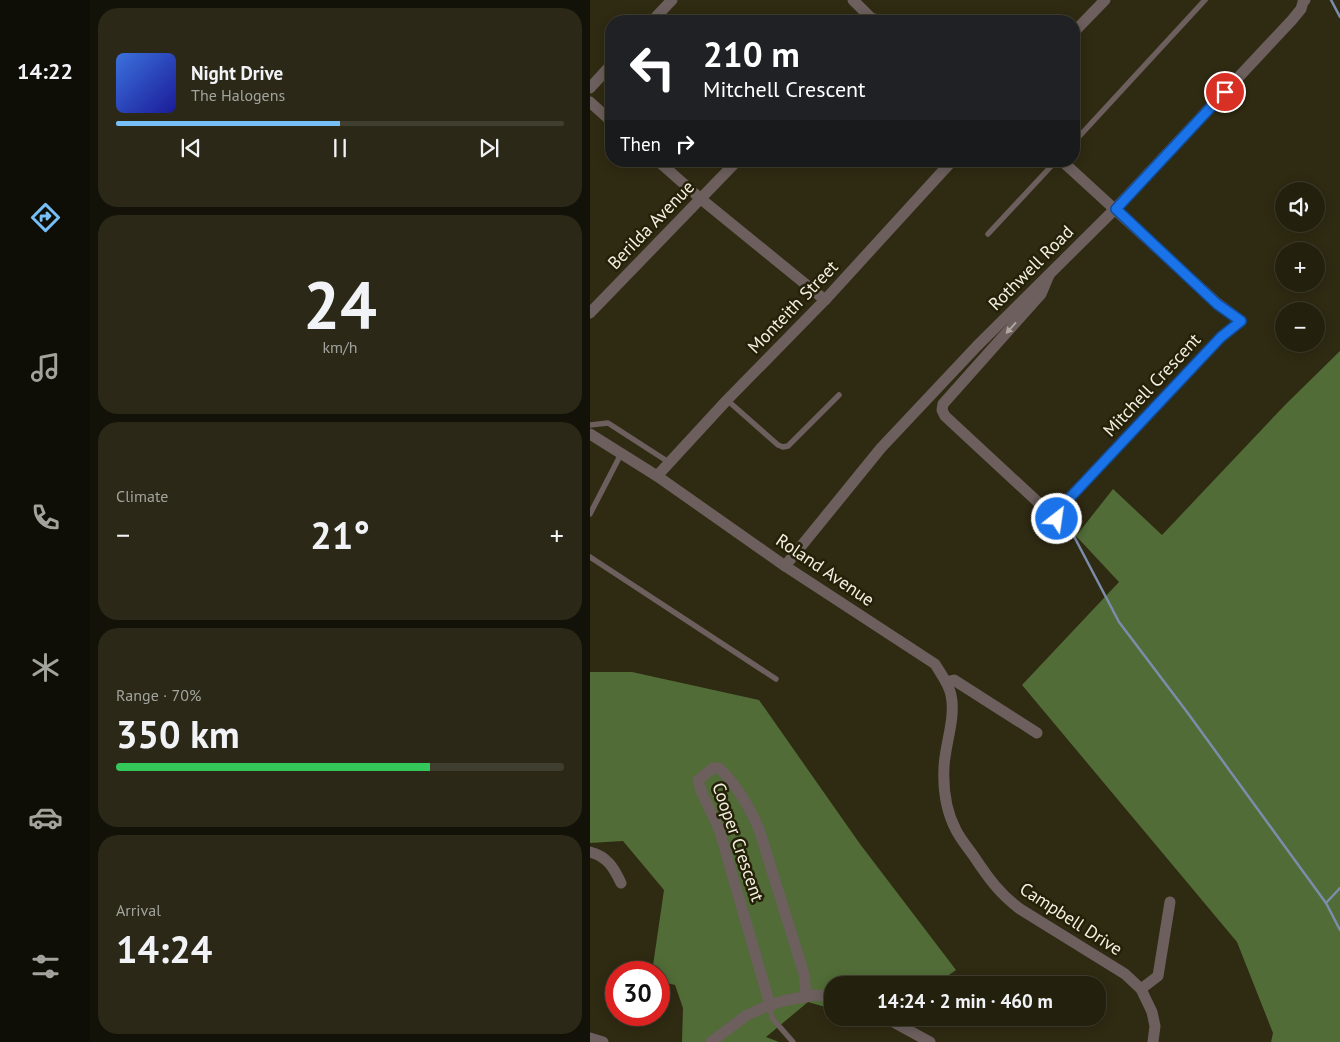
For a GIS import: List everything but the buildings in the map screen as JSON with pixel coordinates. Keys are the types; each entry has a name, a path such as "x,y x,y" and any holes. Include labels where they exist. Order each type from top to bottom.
{"street":[{"path":"658,15 672,0"},
{"path":"853,0 868,15"},
{"path":"1080,26 1105,0"},
{"name":"Rothwell Road","path":"785,566 881,448 977,346 1116,209 1292,20 1301,9 1303,1"},
{"path":"590,88 605,72"},
{"path":"590,102 605,116"},
{"path":"665,167 825,300"},
{"name":"Berilda Avenue","path":"590,313 731,167"},
{"name":"Monteith Street","path":"657,476 727,400 825,300 947,167"},
{"path":"1069,167 1116,209"},
{"name":"Mitchell Crescent","path":"1055,508 1063,505 1221,337 1241,321 1217,304 1116,209"},
{"path":"1049,275 1041,294 943,404 942,410 945,416 1041,505 1055,508 1058,530"},
{"name":"Roland Avenue","path":"590,434 657,476 785,566 935,664 946,682"},
{"path":"946,682 954,680 1037,734"},
{"name":"Campbell Drive","path":"946,682 951,694 952,709 943,781 945,797 955,829 993,884 1008,899 1125,974 1141,989 1152,1012 1155,1026 1153,1042"},
{"name":"Cooper Crescent","path":"770,1005 719,829 701,791 698,780 713,768 719,768 730,779 750,809 759,829 804,974 806,997"},
{"path":"590,852 598,854 613,865 621,883"},
{"path":"1141,989 1158,976 1170,902"},
{"path":"711,1042 747,1015 770,1005 816,995 824,996"},
{"path":"901,1026 930,1042"},
{"path":"590,1038 603,1042"}],"lane":[{"path":"1080,136 1206,0"},
{"path":"988,234 1050,167"},
{"path":"727,400 778,445 783,447 788,446 839,394"},
{"path":"590,425 608,423 670,463"},
{"path":"590,514 621,454"},
{"path":"590,557 776,679"},
{"path":"770,1005 772,1018 793,1042"}],"green space":[{"path":"1340,351 1340,1042 1271,1042 1273,1033 1237,942 1022,685 1119,582 1076,536 1113,489 1162,535 1285,405"},
{"path":"590,672 632,672 759,700 860,844 956,970 948,976 824,976 824,1007 808,1002 766,1037 779,1042 682,1042 683,1008 675,985 670,984 670,961 654,961 664,890 623,841 590,843"}],"waterway":[{"path":"1331,0 1340,17"},
{"path":"1067,523 1119,622 1326,903 1340,930"},
{"path":"1326,903 1340,888"}],"route":[{"path":"1057,519 1055,508 1063,505 1221,337 1241,321 1217,304 1116,209 1225,92"}]}
